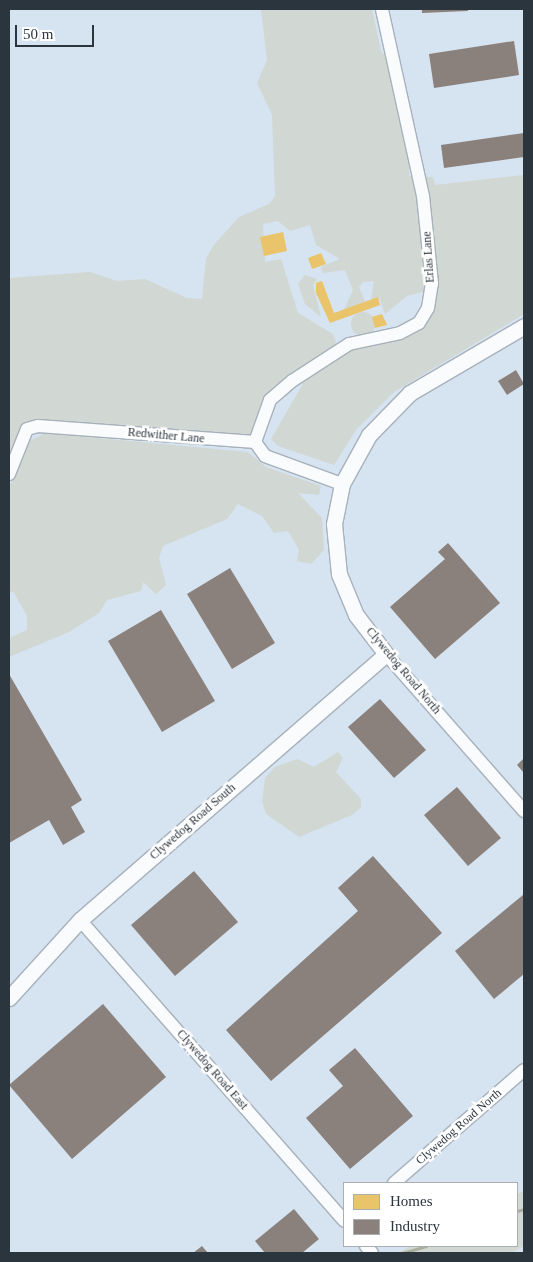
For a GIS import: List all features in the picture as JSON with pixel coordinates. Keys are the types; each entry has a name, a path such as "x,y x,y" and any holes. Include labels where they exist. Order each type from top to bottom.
{"street":[{"name":"Erlas Lane","path":"255,442 270,400 292,381 349,344 400,333 419,323 428,308 432,283 424,196 382,9"},
{"name":"Clywedog Road North","path":"524,326 410,393 369,435 342,484 334,524 339,574 356,615 386,654 524,811"},
{"name":"Redwither Lane","path":"9,474 27,429 38,426 255,442"},
{"path":"255,442 265,456 342,484"},
{"name":"Clywedog Road South","path":"9,998 80,920 386,654"},
{"name":"Clywedog Road East","path":"80,920 343,1219"},
{"name":"Clywedog Road North","path":"395,1182 524,1070"}],"shaded area":[{"path":"261,9 372,9 381,51 391,64 409,147 409,176 433,177 435,185 524,175 524,314 394,392 356,430 334,465 278,446 271,439 305,380 351,348 423,326 427,291 407,296 385,314 379,297 371,300 374,281 363,282 359,287 365,302 344,310 353,290 345,270 323,273 321,267 340,259 316,245 310,225 290,231 278,221 263,224 265,262 281,259 298,313 333,334 336,342 331,351 274,386 249,436 38,422 9,463 9,278 90,272 117,281 145,279 187,298 202,299 206,259 213,246 239,217 269,204 275,196 272,115 257,83 267,60"},
{"path":"305,275 317,279 313,285 321,317 305,304 298,284"},
{"path":"363,312 368,313 374,319 374,329 368,335 363,336 358,335 352,329 351,324 352,319 358,313"},
{"path":"45,433 248,452 266,467 321,486 319,495 298,493 322,518 324,550 311,564 297,561 299,550 288,531 274,533 262,516 238,504 227,519 163,546 159,558 166,585 156,594 143,582 141,591 107,600 99,613 69,632 9,657 9,638 27,630 27,616 13,591 9,594 9,488 26,443"},
{"path":"338,752 343,758 336,772 361,799 361,807 352,815 299,837 266,814 262,801 265,778 275,767 297,759 314,767"},
{"path":"524,1191 524,1246 511,1253 397,1253 409,1247 518,1247 518,1194"}],"building: Homes":[{"path":"283,232 287,251 264,256 260,237"},
{"path":"321,253 326,264 312,269 308,258"},
{"path":"322,281 334,313 378,297 380,305 330,323 316,293 316,283"},
{"path":"382,314 387,325 375,328 372,317"}],"building: Industry":[{"path":"422,9 468,9 468,11 422,13"},
{"path":"514,41 519,75 434,88 429,54"},
{"path":"524,133 524,157 444,168 441,145"},
{"path":"516,370 524,384 507,395 498,381"},
{"path":"448,543 500,603 435,659 390,607 445,559 438,552"},
{"path":"230,568 275,643 232,669 187,594"},
{"path":"161,610 215,701 162,732 108,641"},
{"path":"9,674 82,800 71,807 85,832 63,845 49,820 9,843"},
{"path":"380,699 426,750 394,778 348,727"},
{"path":"524,758 524,773 517,765"},
{"path":"457,787 501,838 468,866 424,815"},
{"path":"373,856 442,933 271,1081 226,1030 358,911 338,888"},
{"path":"194,871 238,922 175,976 131,925"},
{"path":"523,895 524,974 494,999 455,951"},
{"path":"103,1004 166,1077 72,1159 9,1085"},
{"path":"355,1048 413,1116 350,1169 306,1118 343,1086 329,1070"},
{"path":"294,1209 319,1239 302,1253 265,1253 255,1241"},
{"path":"202,1246 208,1253 193,1253"}],"waterway":[{"path":"518,1211 524,1209"},
{"path":"402,1253 423,1247"}]}
